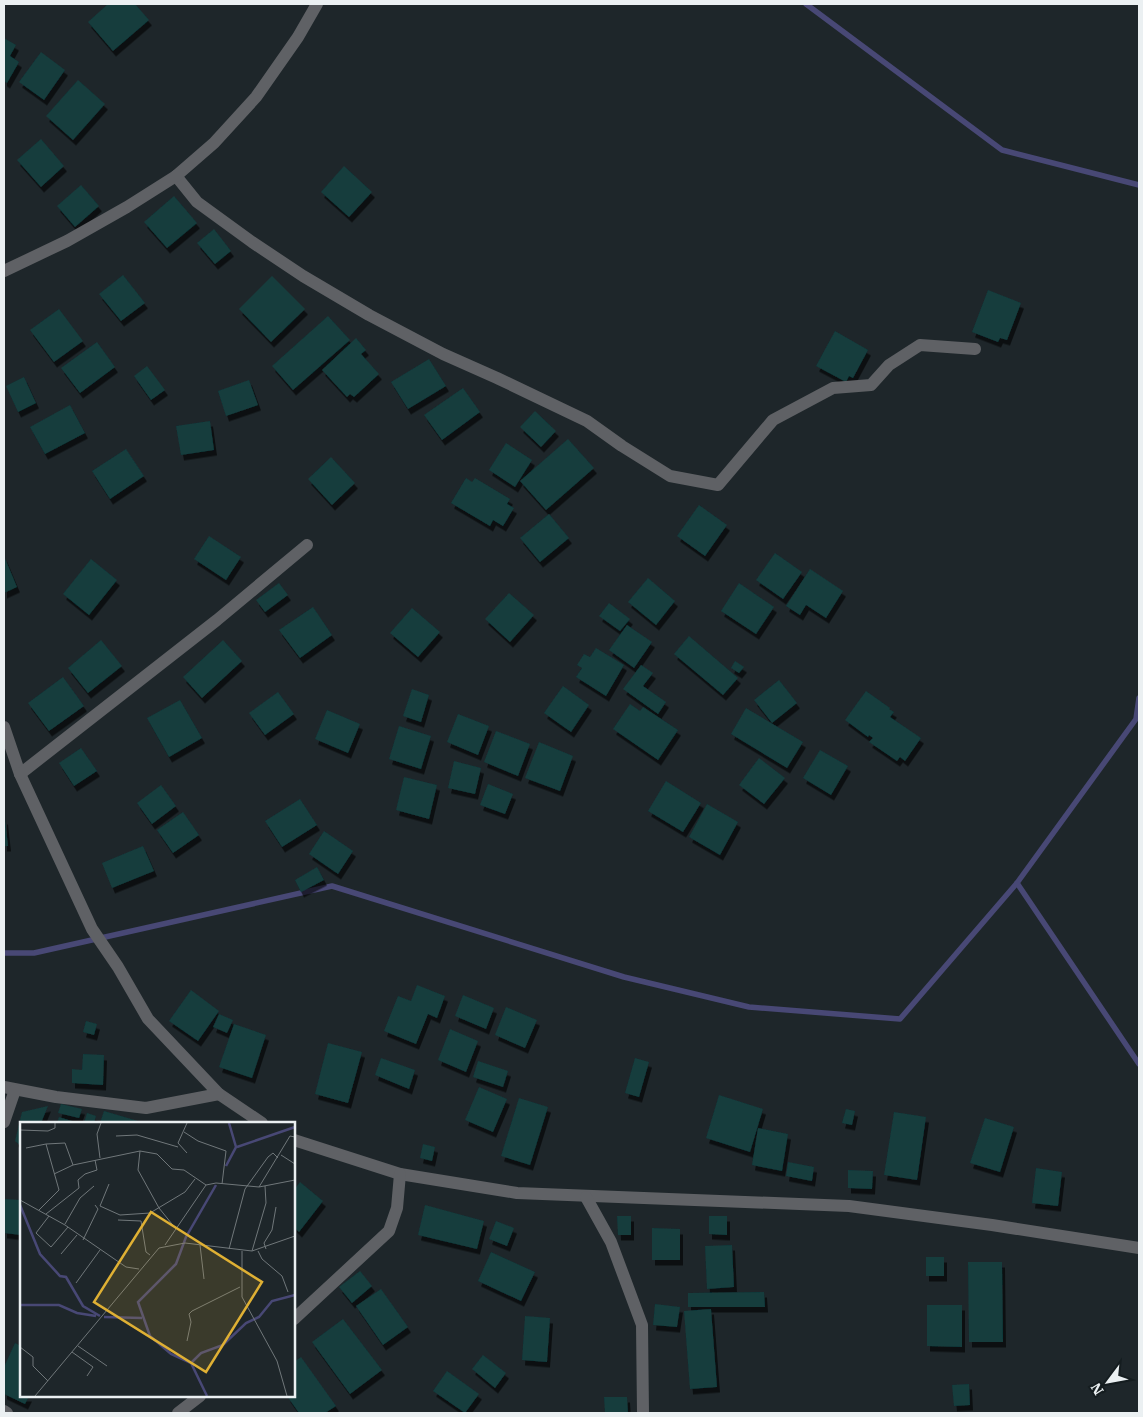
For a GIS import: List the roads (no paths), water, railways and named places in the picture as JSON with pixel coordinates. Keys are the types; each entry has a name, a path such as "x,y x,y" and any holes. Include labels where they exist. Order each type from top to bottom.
{"street":[{"path":"4,272 67,241 128,207 176,176 214,143 256,97 298,38 318,4"},
{"path":"176,176 197,202 303,276 369,315 442,354 587,421 622,446 670,476 718,485 773,420 833,388 871,385 889,365 920,345 975,349"},
{"path":"20,774 218,620 307,545"},
{"path":"4,728 20,774 92,929 118,967 148,1019 219,1094 261,1122"},
{"path":"4,1122 9,1088 56,1097 146,1108 219,1094"},
{"path":"295,1140 400,1174 517,1193 849,1206 1139,1248"},
{"path":"295,1317 389,1231 397,1208 400,1174"},
{"path":"586,1197 611,1242 642,1325 643,1413"},
{"path":"178,1413 199,1397"}],"waterway":[{"path":"806,4 1002,150 1139,185"},
{"path":"4,953 34,953 332,886 624,977 749,1007 900,1019 1017,883 1136,719 1139,698"},
{"path":"1017,883 1139,1064"}]}
